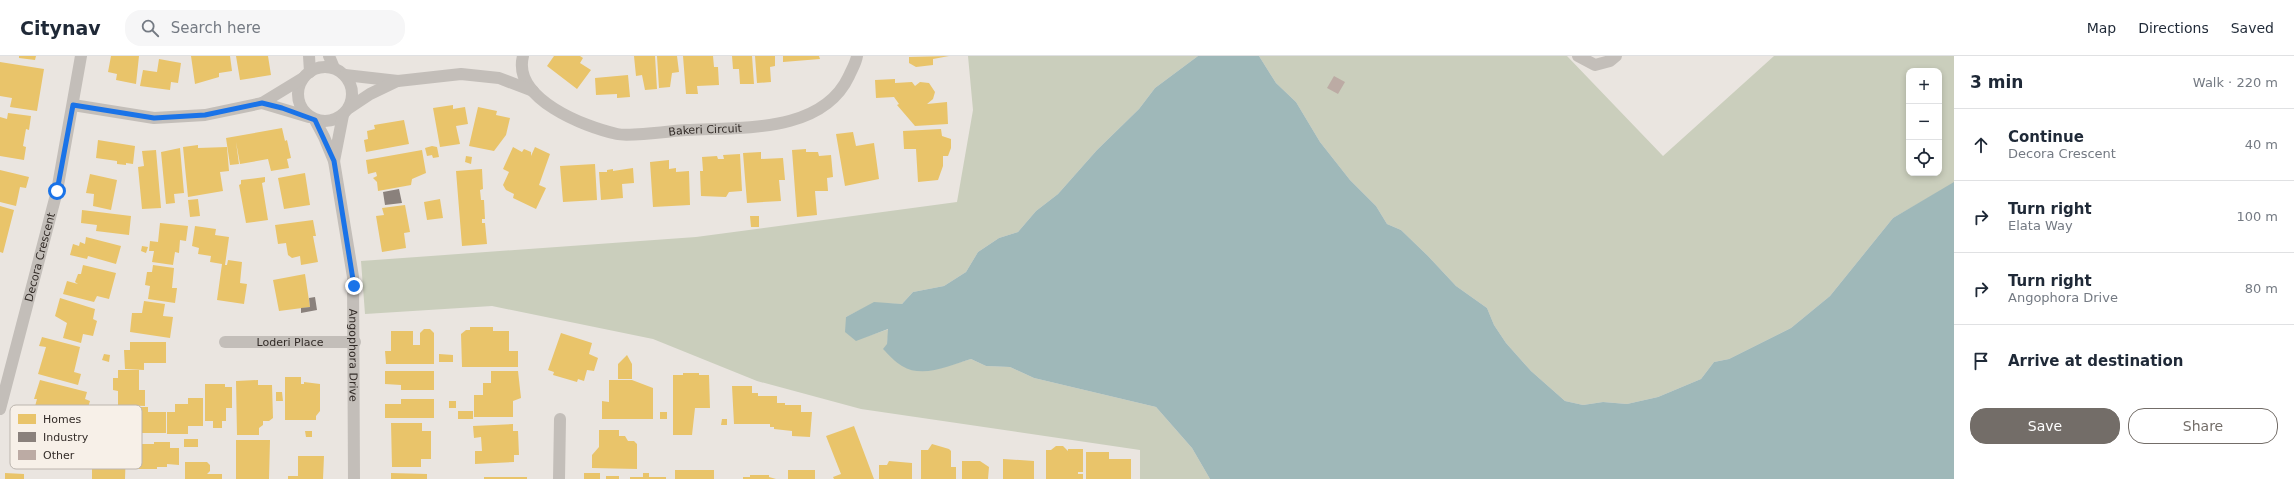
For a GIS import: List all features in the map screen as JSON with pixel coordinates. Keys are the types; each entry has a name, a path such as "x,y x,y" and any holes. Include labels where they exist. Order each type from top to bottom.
{"street":[{"name":"Decora Crescent","path":"0,409 57,191 81,56"},
{"path":"309,56 306,75 298,91 299,101 304,110 312,118"},
{"path":"329,56 334,68"},
{"name":"Bakeri Circuit","path":"523,56 524,76 533,91 555,111 585,125 619,135 782,124 817,111 844,88 857,56"},
{"path":"1578,56 1595,65 1610,61 1616,56"},
{"path":"73,105 154,118 205,115 262,103 306,75 325,67 334,68 345,75 352,90 346,112 333,121 312,118 262,103"},
{"name":"Bakeri Circuit","path":"345,75 398,81 461,74 499,78 533,91"},
{"name":"Bakeri Circuit","path":"346,112 370,94 398,81"},
{"name":"Angophora Drive","path":"334,161 346,112"},
{"name":"Angophora Drive","path":"312,118 334,161 353,277 355,342 354,479"},
{"name":"Loderi Place","path":"225,342 355,342"},
{"path":"559,479 560,419"}],"green space":[{"path":"968,56 1198,56 1155,88 1139,109 1097,150 1058,194 1036,211 1018,232 999,238 978,252 966,272 944,286 913,292 902,304 874,303 846,317 856,340 889,329 887,344 937,369 971,359 986,366 1010,367 1034,378 1156,407 1192,448 1210,479 1140,479 1140,450 861,409 757,381 653,339 492,306 365,314 361,261 696,237 957,202 973,110"},
{"path":"1259,56 1567,56 1663,156 1774,56 1954,56 1954,183 1893,218 1830,296 1791,328 1729,359 1714,362 1701,379 1658,397 1627,404 1603,402 1583,405 1565,401 1531,371 1506,343 1494,325 1487,308 1456,286 1401,230 1387,224 1376,206 1350,180 1320,142 1296,102 1276,83"}],"water":[{"path":"1198,56 1259,56 1276,83 1296,102 1320,142 1350,180 1376,206 1387,224 1401,230 1456,286 1487,308 1494,325 1506,343 1531,371 1565,401 1583,405 1603,402 1627,404 1658,397 1701,379 1714,362 1729,359 1791,328 1830,296 1893,218 1954,182 1954,479 1210,479 1192,448 1156,407 1034,378 1010,367 986,366 971,359 936,370 910,370 902,366 883,349 887,344 888,329 856,341 845,332 846,317 874,302 902,304 913,292 944,286 966,272 978,252 999,238 1018,232 1036,211 1058,194 1097,150 1139,109 1155,88"}],"building: Homes":[{"path":"19,56 36,56 35,60 19,58"},
{"path":"111,56 139,56 136,84 116,80 117,74 108,72"},
{"path":"191,56 230,56 232,71 219,73 219,77 195,84"},
{"path":"236,56 268,56 271,75 240,80"},
{"path":"554,56 580,56 583,58 580,63 591,70 577,89 547,66"},
{"path":"634,56 655,56 657,89 645,90 642,75 636,76"},
{"path":"657,56 677,56 679,72 672,73 670,87 659,88"},
{"path":"683,56 713,56 714,67 718,67 719,85 697,86 698,94 686,94"},
{"path":"732,56 752,56 754,84 740,84 739,69 733,69"},
{"path":"755,56 775,56 775,66 770,67 771,82 757,83"},
{"path":"783,56 819,56 820,59 783,62"},
{"path":"949,56 933,59 933,65 916,67 909,63 909,57"},
{"path":"159,59 181,63 178,83 171,82 170,90 140,86 143,70 157,72"},
{"path":"0,62 44,69 37,111 10,107 12,98 0,96"},
{"path":"628,75 630,97 617,98 617,94 596,95 595,78"},
{"path":"895,79 895,83 912,82 915,86 920,82 929,83 935,92 933,99 927,104 947,102 948,124 915,126 897,105 899,104 894,97 876,98 875,80"},
{"path":"453,105 453,109 465,107 468,124 456,126 460,144 440,147 433,108"},
{"path":"478,107 497,111 496,115 510,118 506,135 494,151 469,146"},
{"path":"8,113 31,116 29,130 26,129 23,146 26,147 24,160 0,156 0,117 7,119"},
{"path":"404,120 409,144 366,152 364,140 368,139 367,131 375,129 374,125"},
{"path":"282,128 285,141 287,140 291,158 287,159 289,168 271,171 268,159 240,164 236,142 239,164 230,165 226,138"},
{"path":"941,129 942,136 951,139 951,148 948,156 943,156 943,166 938,180 918,182 916,149 904,149 903,131"},
{"path":"853,132 856,146 874,143 879,179 845,186 836,134"},
{"path":"98,140 135,146 133,164 117,164 117,161 96,158"},
{"path":"198,145 198,148 227,147 229,171 220,172 223,191 188,197 183,147"},
{"path":"432,146 437,147 439,157 433,158 432,155 427,156 425,148"},
{"path":"513,147 522,152 524,149 531,152 531,156 535,147 550,154 539,185 546,188 536,209 513,198 514,194 506,190 503,185 509,172 503,169"},
{"path":"180,148 184,193 174,194 175,203 166,204 161,152"},
{"path":"806,149 806,152 818,152 819,156 831,155 833,177 827,178 828,191 815,191 817,215 797,217 792,150"},
{"path":"156,150 161,208 142,209 138,167 144,166 142,151"},
{"path":"422,150 426,173 412,179 411,185 378,191 377,182 373,178 377,176 376,172 368,174 366,160"},
{"path":"761,152 761,159 783,158 785,180 779,180 781,201 747,203 743,153"},
{"path":"740,154 742,191 729,192 726,197 701,196 700,171 703,171 702,157 717,156 718,159 724,159 723,155"},
{"path":"466,156 472,157 471,164 465,162"},
{"path":"669,160 669,169 676,168 676,172 689,171 690,205 653,207 650,162"},
{"path":"595,164 597,200 563,202 560,166"},
{"path":"633,168 634,183 622,184 623,198 601,200 599,172 607,172 607,170 613,169 613,171"},
{"path":"482,169 483,189 480,190 481,200 484,200 485,219 482,219 482,223 485,223 487,244 462,246 456,171"},
{"path":"0,170 29,177 26,188 20,187 16,206 0,202"},
{"path":"305,173 310,205 284,209 278,178"},
{"path":"90,174 117,180 111,210 93,206 94,194 86,193"},
{"path":"265,177 265,182 262,183 268,220 246,223 239,185 241,184 241,180"},
{"path":"198,199 200,216 190,217 188,200"},
{"path":"440,199 443,218 427,220 424,202"},
{"path":"405,205 410,232 404,233 406,248 382,252 376,216 384,215 382,208"},
{"path":"0,206 14,210 3,253 0,252"},
{"path":"82,210 131,216 129,235 96,231 97,225 81,223"},
{"path":"750,216 759,216 759,227 751,227"},
{"path":"313,220 316,236 313,236 318,262 301,265 300,256 292,258 288,255 286,243 278,244 275,225"},
{"path":"160,223 188,226 186,241 180,240 179,253 175,252 173,265 152,262 154,251 149,251 150,241 158,242"},
{"path":"195,226 216,229 215,235 229,237 225,265 227,265 228,260 242,262 240,283 247,284 244,304 217,300 222,264 210,262 211,256 198,254 199,248 192,246"},
{"path":"86,237 121,246 116,264 88,256 87,259 70,255 73,244 79,246 80,242 85,244"},
{"path":"142,246 148,247 146,253 141,251"},
{"path":"83,265 116,273 109,299 97,296 94,302 63,294 67,281 78,284 75,282 78,274 81,274"},
{"path":"153,265 174,268 172,288 177,288 175,303 148,299 150,286 145,285 147,272 152,272"},
{"path":"305,274 310,307 279,311 273,280"},
{"path":"60,298 95,309 93,319 97,321 93,336 83,334 81,343 63,338 67,323 55,316"},
{"path":"144,301 165,304 163,316 173,317 170,338 130,332 132,313 142,313"},
{"path":"470,327 493,327 493,331 509,331 509,351 518,351 518,367 462,367 461,334 466,330 470,330"},
{"path":"424,329 430,329 434,333 434,364 386,364 385,351 391,351 391,331 413,331 413,345 420,345 420,333"},
{"path":"561,333 592,343 589,354 598,358 594,371 587,370 584,381 578,379 577,382 553,375 554,372 548,370"},
{"path":"42,337 80,347 74,372 81,374 78,385 38,374 46,347 39,346"},
{"path":"130,342 166,342 166,363 144,363 144,370 125,369 124,350 130,350"},
{"path":"104,354 110,355 109,362 102,360"},
{"path":"439,354 453,355 453,362 439,362"},
{"path":"627,355 632,364 632,379 618,379 618,364"},
{"path":"118,370 139,370 139,390 145,390 145,406 118,405 118,391 113,390 113,378 118,378"},
{"path":"385,371 434,371 434,390 401,390 401,385 385,384"},
{"path":"491,371 518,371 521,398 513,401 513,417 474,417 474,395 483,395 483,383 491,383"},
{"path":"683,373 699,373 699,375 709,375 710,408 695,408 692,435 673,435 673,375 683,375"},
{"path":"285,377 301,377 301,384 304,384 304,382 320,384 320,411 316,416 316,420 285,420"},
{"path":"40,380 87,392 85,399 90,401 89,405 35,405 37,399 34,399"},
{"path":"258,380 258,385 272,385 273,418 269,421 263,421 263,425 259,428 259,435 237,435 236,381"},
{"path":"609,380 632,380 653,388 653,419 602,419 602,401 609,402"},
{"path":"205,384 225,384 225,387 232,387 232,408 226,408 226,421 222,421 222,428 213,428 213,421 205,421"},
{"path":"732,386 752,386 752,393 758,393 758,396 777,396 777,403 785,403 785,405 801,405 801,412 812,412 810,437 792,436 792,431 774,429 774,427 770,427 770,424 734,424"},
{"path":"276,392 282,392 283,401 276,401"},
{"path":"188,398 203,398 203,426 188,426 188,434 167,434 167,412 175,412 175,404 188,404"},
{"path":"401,399 434,399 434,418 385,418 385,404 401,404"},
{"path":"449,401 456,401 456,408 449,408"},
{"path":"142,407 148,407 148,412 166,412 166,433 142,433"},
{"path":"458,411 473,411 473,419 458,419"},
{"path":"660,412 667,412 667,419 660,419"},
{"path":"722,419 727,419 727,425 721,425"},
{"path":"391,423 422,423 422,431 431,431 431,459 421,459 421,467 392,467"},
{"path":"513,424 513,431 518,431 519,455 514,455 514,462 475,464 475,451 482,451 481,437 474,438 473,426"},
{"path":"854,426 874,479 834,479 833,477 841,474 826,436"},
{"path":"599,430 619,430 619,436 625,436 628,441 634,441 637,444 637,469 592,468 592,455 599,447"},
{"path":"305,431 312,431 312,437 306,437"},
{"path":"184,439 198,439 198,447 184,447"},
{"path":"236,440 270,440 269,479 236,479"},
{"path":"154,442 170,442 170,448 179,448 179,465 167,464 167,467 157,467 157,469 142,469 142,444 154,444"},
{"path":"932,444 951,451 951,467 956,467 956,479 921,479 921,450 928,450"},
{"path":"1056,446 1063,446 1068,451 1068,449 1083,449 1083,472 1078,472 1078,474 1083,474 1083,479 1046,479 1046,450 1051,450"},
{"path":"1086,452 1109,452 1109,459 1131,459 1131,479 1086,479"},
{"path":"298,456 324,456 323,479 288,479 288,476 298,476"},
{"path":"1003,459 1034,461 1034,479 1003,479"},
{"path":"889,461 912,463 912,479 879,479 879,465 887,465"},
{"path":"962,461 980,461 989,467 988,479 962,479"},
{"path":"185,462 207,462 210,465 210,471 207,474 222,474 222,479 185,479"},
{"path":"92,469 125,469 125,479 92,479"},
{"path":"675,470 714,470 714,479 675,479"},
{"path":"788,470 815,470 815,479 788,479"},
{"path":"5,473 24,474 24,479 5,479"},
{"path":"391,473 427,474 427,479 391,479"},
{"path":"584,473 600,473 600,479 584,479"},
{"path":"643,473 649,473 649,477 666,477 666,479 630,479 630,477 643,477"},
{"path":"750,475 769,475 769,477 776,479 743,479 743,477 750,477"},
{"path":"606,476 619,476 619,479 606,479"},
{"path":"484,477 527,477 527,479 484,479"}],"building: Industry":[{"path":"399,189 402,203 385,205 383,192"},
{"path":"315,297 317,310 301,313 301,308 310,307 309,298"}],"building: Other":[{"path":"1334,76 1345,82 1338,94 1327,88"}],"route":[{"path":"57,191 73,105 154,118 205,115 262,103 282,108 315,120 324,136 334,161 354,286"}]}
